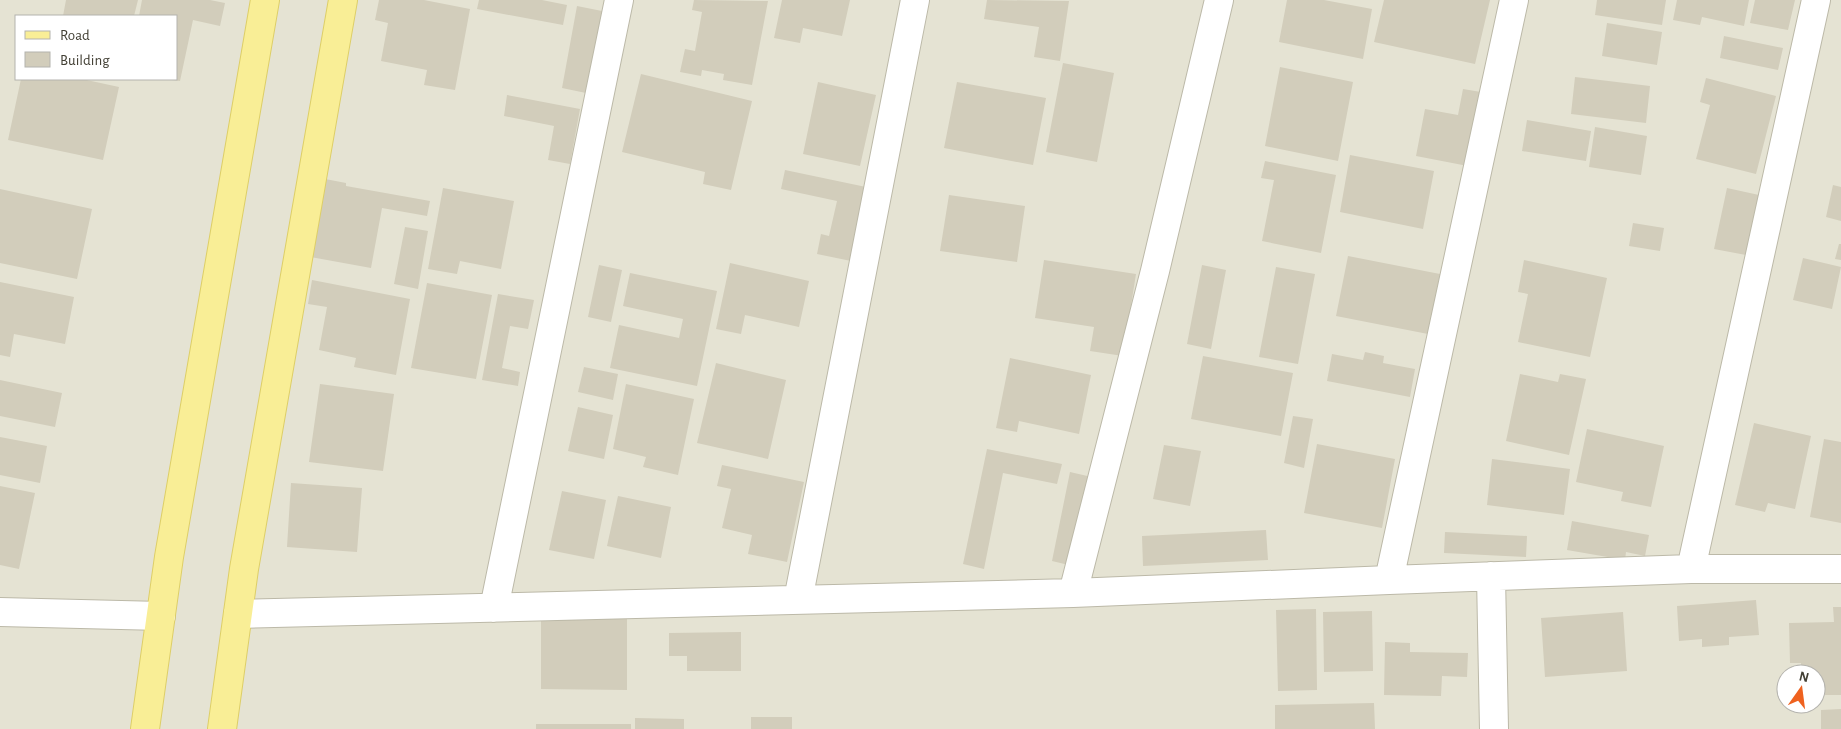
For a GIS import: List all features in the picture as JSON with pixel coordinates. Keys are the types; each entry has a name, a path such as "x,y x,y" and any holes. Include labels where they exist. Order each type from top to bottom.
{"main road":[{"path":"145,729 172,538 265,0"},
{"path":"222,729 246,559 343,0"}],"street":[{"path":"494,608 619,0"},
{"path":"798,600 915,0"},
{"path":"1073,593 1157,262 1219,0"},
{"path":"1389,580 1514,0"},
{"path":"1691,569 1816,0"},
{"path":"238,614 1073,593 1691,569 1841,568"},
{"path":"1490,576 1494,729"},
{"path":"0,612 161,616"}],"shaded area":[{"path":"0,0 1841,0 1841,729 0,729"}],"building":[{"path":"66,0 138,0 134,15 63,15"},
{"path":"142,0 210,0 225,3 220,26 193,20 180,81 172,80 178,80 178,15 139,15"},
{"path":"379,0 424,0 470,9 455,90 424,85 427,70 381,61 388,23 375,20"},
{"path":"479,0 542,0 567,5 563,25 477,9"},
{"path":"694,0 768,1 752,85 723,80 724,74 702,70 701,76 680,72 685,49 695,51 702,12 692,10"},
{"path":"782,0 850,0 842,36 803,28 800,43 774,38"},
{"path":"987,0 1069,1 1060,61 1034,57 1039,27 984,19"},
{"path":"1287,0 1324,0 1372,9 1363,59 1279,42"},
{"path":"1384,0 1490,0 1475,64 1374,42"},
{"path":"1597,0 1666,0 1662,25 1595,15"},
{"path":"1677,0 1749,0 1744,26 1702,17 1700,25 1673,20"},
{"path":"1755,0 1795,0 1788,30 1750,23"},
{"path":"577,6 602,11 586,93 562,88"},
{"path":"1607,23 1662,32 1657,65 1602,56"},
{"path":"1724,36 1783,48 1778,70 1720,58"},
{"path":"1063,63 1114,73 1097,162 1046,152"},
{"path":"1280,67 1353,82 1338,161 1265,146"},
{"path":"641,74 752,101 731,190 703,184 705,172 622,152"},
{"path":"1575,77 1650,86 1646,123 1571,114"},
{"path":"1706,78 1776,96 1756,174 1696,159 1710,105 1700,102"},
{"path":"21,80 87,80 119,87 103,160 8,140"},
{"path":"818,82 876,95 860,166 803,154"},
{"path":"957,82 1046,98 1033,165 944,148"},
{"path":"1463,89 1487,93 1473,167 1416,156 1425,109 1458,115"},
{"path":"507,95 580,109 570,164 548,160 554,126 504,116"},
{"path":"1527,120 1591,131 1586,161 1522,151"},
{"path":"1595,127 1647,136 1641,175 1589,167"},
{"path":"1350,155 1434,171 1423,229 1340,212"},
{"path":"1265,161 1336,175 1321,253 1262,241 1274,180 1261,178"},
{"path":"785,170 866,187 851,261 817,254 821,234 829,236 837,201 781,189"},
{"path":"320,178 346,183 346,186 430,201 427,216 382,208 371,268 305,256"},
{"path":"1833,185 1841,187 1841,221 1826,217"},
{"path":"443,188 514,201 501,269 460,261 457,274 428,269"},
{"path":"1727,188 1759,195 1746,255 1714,249"},
{"path":"0,189 92,209 77,279 0,263"},
{"path":"949,195 1025,206 1017,262 940,251"},
{"path":"1633,223 1664,228 1660,251 1629,246"},
{"path":"405,227 428,231 418,289 394,284"},
{"path":"1839,244 1841,244 1841,260 1835,259"},
{"path":"1348,256 1440,274 1428,334 1336,316"},
{"path":"1803,258 1841,267 1832,309 1793,300"},
{"path":"1044,260 1136,274 1123,356 1090,351 1094,327 1035,318"},
{"path":"1524,260 1607,278 1590,357 1518,342 1528,294 1518,292"},
{"path":"730,263 809,281 799,327 745,315 741,334 716,329"},
{"path":"599,265 622,270 611,322 588,317"},
{"path":"1202,265 1226,270 1211,349 1187,344"},
{"path":"1276,267 1315,274 1298,364 1259,357"},
{"path":"630,273 717,291 697,386 610,368 619,325 679,338 683,319 623,306"},
{"path":"312,280 410,299 396,375 354,367 356,358 319,350 327,307 308,304"},
{"path":"0,282 74,297 65,344 14,334 10,357 0,355"},
{"path":"427,283 492,295 476,379 411,368"},
{"path":"498,294 534,300 528,329 510,326 502,368 520,372 518,386 482,380"},
{"path":"1365,352 1384,356 1383,363 1415,369 1410,397 1327,381 1332,354 1363,360"},
{"path":"1203,356 1293,373 1281,436 1191,419"},
{"path":"1010,358 1091,375 1079,434 1019,421 1017,432 996,428"},
{"path":"716,363 786,380 768,459 697,443"},
{"path":"584,367 618,374 613,400 578,392"},
{"path":"1520,374 1558,382 1560,374 1586,379 1569,455 1506,441"},
{"path":"0,380 62,393 55,427 0,416"},
{"path":"320,384 394,394 383,471 309,462"},
{"path":"626,384 694,399 678,475 643,467 646,457 613,449"},
{"path":"578,407 613,415 604,459 568,451"},
{"path":"1293,416 1313,419 1304,468 1284,463"},
{"path":"1754,423 1811,436 1795,509 1768,503 1765,512 1735,505"},
{"path":"1587,429 1664,446 1651,507 1621,501 1623,492 1576,482"},
{"path":"0,437 47,446 40,483 0,475"},
{"path":"1824,439 1841,442 1841,523 1810,517"},
{"path":"1317,444 1395,459 1382,528 1304,513"},
{"path":"1164,445 1201,451 1190,506 1153,499"},
{"path":"987,449 1062,464 1057,484 1003,473 984,569 963,564"},
{"path":"1492,459 1570,469 1564,515 1487,505"},
{"path":"722,465 804,482 787,562 748,554 752,535 722,528 731,489 717,486"},
{"path":"1070,472 1096,478 1077,567 1052,561"},
{"path":"291,483 362,488 357,552 287,547"},
{"path":"0,486 35,493 19,569 0,565"},
{"path":"562,491 606,500 594,559 549,550"},
{"path":"618,496 671,507 661,558 607,546"},
{"path":"1572,521 1649,535 1645,556 1626,552 1625,560 1567,550"},
{"path":"1266,530 1268,560 1143,566 1142,536"},
{"path":"1445,532 1527,536 1526,557 1444,553"},
{"path":"1756,600 1759,635 1729,637 1729,645 1702,647 1702,639 1679,641 1677,606"},
{"path":"1833,607 1841,607 1841,695 1826,695 1826,664 1790,663 1789,623 1834,622"},
{"path":"1316,609 1317,690 1278,691 1276,610"},
{"path":"1372,611 1373,671 1324,672 1323,612"},
{"path":"1623,612 1627,671 1545,677 1541,618"},
{"path":"541,618 627,618 627,690 541,689"},
{"path":"741,632 741,671 687,671 687,656 669,656 669,633"},
{"path":"1385,642 1410,643 1410,652 1468,653 1467,677 1442,676 1441,696 1384,695"},
{"path":"1374,703 1375,729 1275,729 1275,705"},
{"path":"1841,709 1841,729 1821,729 1821,714 1826,714 1826,710"},
{"path":"751,717 792,717 792,729 751,729"},
{"path":"635,718 684,719 684,729 635,729"},
{"path":"536,724 631,724 631,729 536,729"}]}
